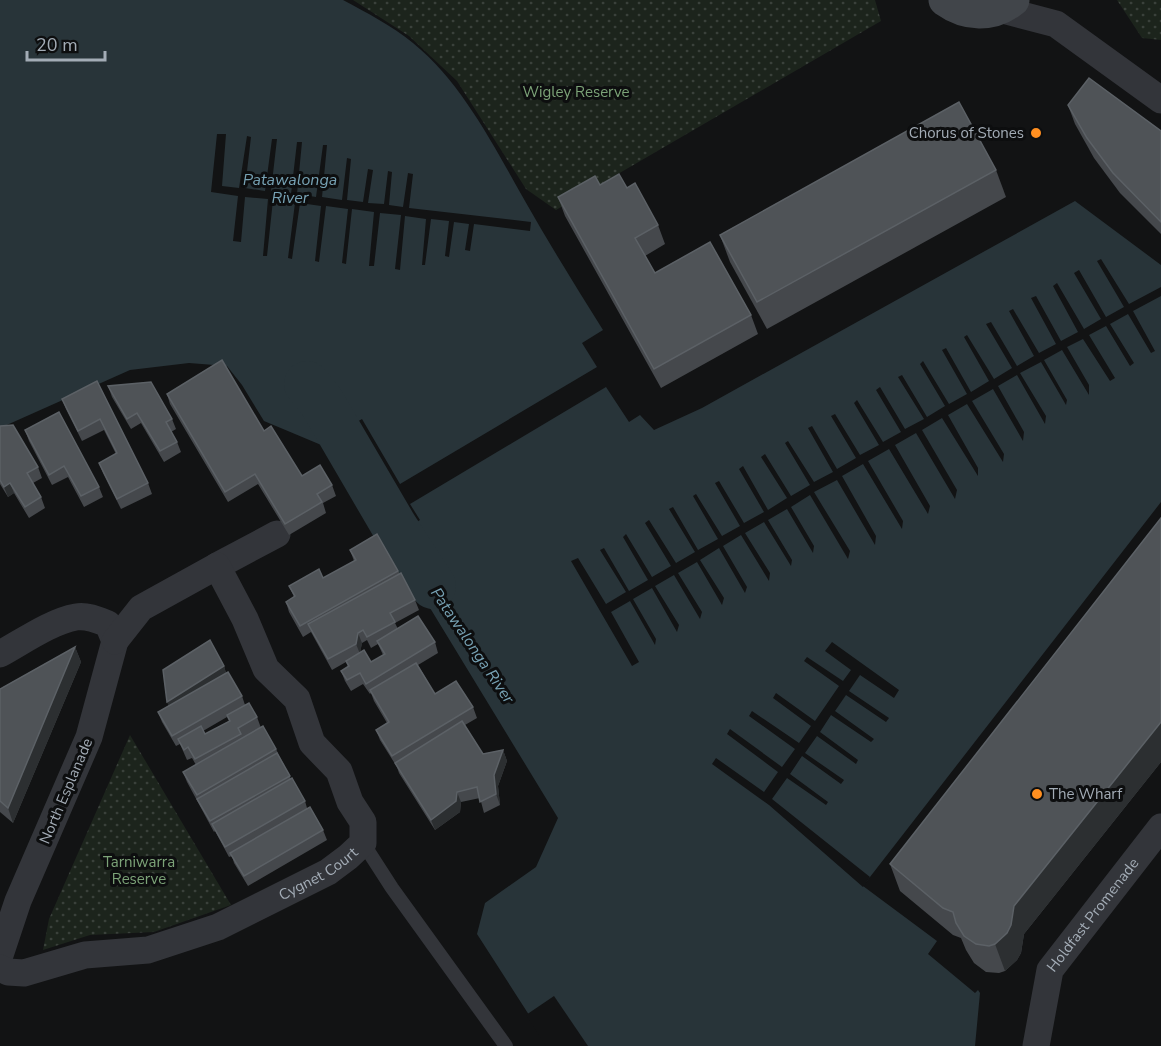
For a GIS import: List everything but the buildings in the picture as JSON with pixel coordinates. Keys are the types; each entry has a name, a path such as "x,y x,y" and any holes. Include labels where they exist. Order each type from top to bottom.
{"street":[{"path":"945,0 971,13 985,13 1006,5 1051,12 1161,100"},
{"path":"0,654 60,622 77,616 104,627 114,606 141,608 277,534"},
{"name":"Cygnet Court","path":"0,968 8,972 24,973 86,955 148,950 218,927 328,872 363,843 363,822 350,802 339,771 312,743 297,699 266,669 245,618 217,567"},
{"name":"North Esplanade","path":"0,955 18,901 89,737 104,627"},
{"name":"Holdfast Promenade","path":"1036,1046 1050,970 1161,827"}],"lane":[{"path":"363,843 392,888 506,1046"}],"green space":[{"name":"Wigley Reserve","path":"353,0 875,0 881,21 556,210 526,189 457,81 409,36"},
{"path":"1117,0 1161,0 1161,40 1142,38"},
{"name":"Tarniwarra Reserve","path":"130,735 231,905 154,932 90,935 43,950 49,919"}],"water":[{"name":"Patawalonga River","path":"0,0 343,0 388,25 431,59 462,96 489,137 544,234 603,330 582,343 597,367 400,484 362,419 348,427 351,433 326,447 264,421 242,385 227,366 189,363 130,370 0,428"},
{"path":"1075,201 1161,265 1161,502 863,886 937,941 928,954 975,993 978,990 980,993 975,1046 549,1046 477,934 485,903 536,867 558,818 388,539 420,520 410,504 606,387 629,422 640,415 654,430 702,408"},
{"path":"355,439 403,521 385,532 336,450"}],"pier":[{"path":"217,134 226,134 222,186 239,188 247,136 251,137 245,188 265,191 272,139 277,139 271,191 291,194 297,142 302,142 297,194 316,197 323,145 327,145 322,197 342,200 347,158 351,159 347,200 363,202 368,169 373,170 368,203 384,204 388,171 392,172 389,205 403,207 408,173 413,174 409,208 531,222 530,231 474,224 470,251 465,250 469,224 454,222 449,257 445,256 449,221 431,219 425,265 422,265 426,219 405,216 400,270 395,269 401,215 380,213 374,266 369,266 374,212 352,209 346,264 342,263 348,209 326,206 319,262 315,261 321,206 300,203 292,259 288,258 295,203 273,200 267,256 263,256 268,199 245,197 241,242 233,241 238,196 211,192"},
{"path":"1101,259 1129,304 1161,287 1161,296 1133,311 1155,351 1151,353 1128,314 1110,324 1134,363 1130,366 1106,326 1089,335 1115,378 1110,381 1083,339 1067,347 1089,385 1089,395 1062,350 1044,360 1067,400 1066,405 1041,362 1020,373 1046,416 1045,424 1017,375 998,386 1024,432 1023,441 993,389 972,401 1004,454 1003,462 967,404 948,415 978,468 978,476 942,418 922,430 957,490 955,499 916,433 895,445 930,506 928,514 889,449 868,461 903,521 902,529 863,464 842,476 876,536 875,545 837,480 814,492 850,551 848,559 810,495 791,507 814,546 813,553 787,509 768,520 792,560 791,566 764,522 745,533 770,573 769,581 741,535 723,546 747,587 745,593 719,548 700,560 724,598 722,605 697,562 678,573 702,612 700,619 674,575 655,586 679,625 677,632 652,588 633,599 656,639 655,645 630,601 611,612 639,662 632,666 571,561 578,558 606,604 626,592 600,550 604,548 629,591 648,580 623,537 626,534 652,577 671,566 645,523 649,520 676,563 695,552 669,509 673,507 698,550 718,539 693,496 696,494 722,536 740,526 715,483 719,481 744,523 764,512 739,469 743,466 768,510 787,498 761,457 765,454 791,496 810,485 785,443 788,441 814,482 833,472 808,428 812,426 837,469 856,458 831,416 835,414 860,455 879,445 854,403 857,400 883,442 901,432 876,390 880,387 905,429 924,419 898,377 902,375 927,417 945,406 920,364 923,361 949,404 967,394 942,350 946,348 971,392 989,381 964,337 967,335 994,379 1012,368 986,324 991,322 1017,366 1034,356 1009,311 1013,309 1039,353 1056,344 1031,298 1036,296 1061,341 1078,332 1053,286 1057,283 1084,329 1101,319 1074,273 1079,270 1106,317 1124,307 1097,261"},
{"path":"832,642 899,690 894,698 860,675 849,691 889,718 886,722 846,695 835,711 874,739 871,742 831,715 820,732 858,760 856,764 817,736 805,753 844,780 841,784 802,756 790,774 828,802 826,805 787,778 772,799 870,877 863,887 769,805 712,764 716,758 764,792 778,772 727,734 730,729 782,767 795,749 749,716 752,711 799,743 811,726 773,698 776,693 815,721 839,686 804,661 807,657 843,681 851,670 825,651"},
{"path":"554,996 588,1046 546,1046 526,1015"}],"waterway":[{"name":"Patawalonga River","path":"307,384 321,401 394,526 433,586"}],"place":[{"name":"Chorus of Stones","path":"1036,133"},
{"name":"The Wharf","path":"1037,794"}]}
